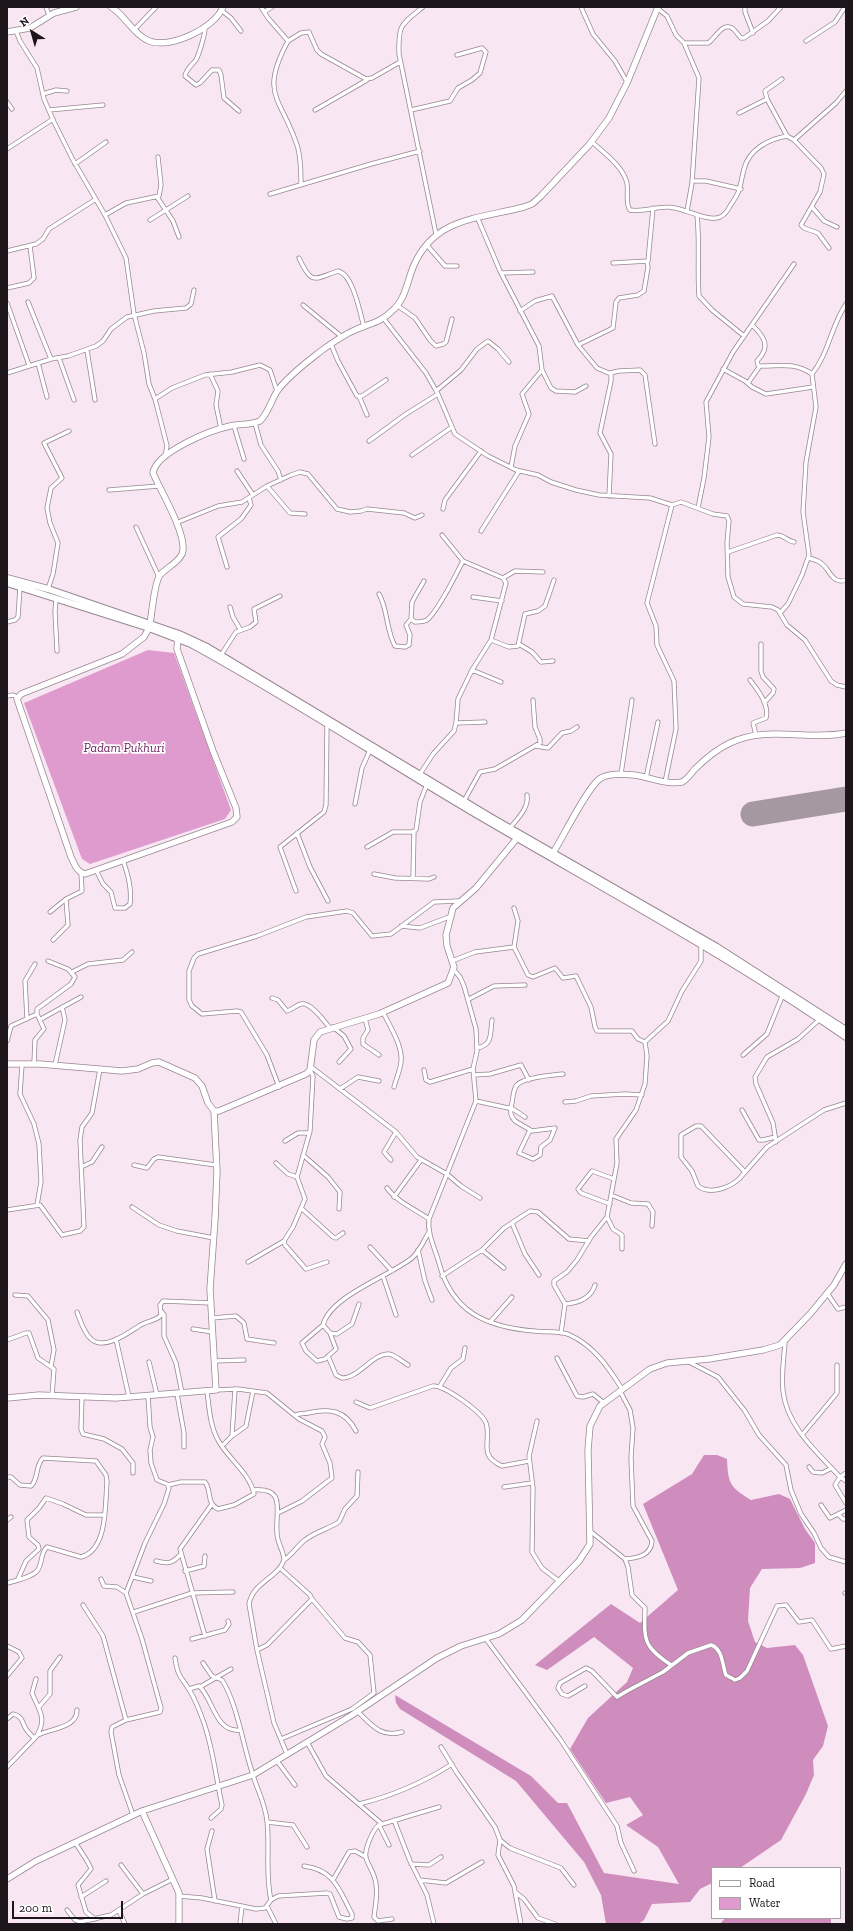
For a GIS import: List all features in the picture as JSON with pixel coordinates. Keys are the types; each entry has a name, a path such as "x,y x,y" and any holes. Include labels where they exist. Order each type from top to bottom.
{"main road":[{"path":"7,578 48,589 178,636 221,655 704,943"},
{"path":"7,583 56,599 150,626"},
{"path":"178,636 518,837 717,949 846,1030"},
{"path":"717,949 846,1037"}],"street":[{"path":"46,7 49,15"},
{"path":"7,32 30,28 49,15 64,8 76,7"},
{"path":"111,7 124,18 132,28 151,42 167,43 186,38 205,26 222,9 241,31"},
{"path":"132,28 156,7"},
{"path":"261,7 288,41"},
{"path":"264,12 272,7"},
{"path":"423,7 404,22 399,29 398,42 400,62 420,151 427,195 436,234"},
{"path":"581,7 593,34 615,61 627,83"},
{"path":"745,7 745,12 753,33"},
{"path":"684,43 708,43 727,27 731,28 741,38 753,33 768,21 781,7"},
{"path":"806,41 835,22 845,7"},
{"path":"7,696 13,695 17,697 122,654 144,636 150,626 159,577 182,554 182,542 176,523 153,473 154,468 165,456 205,434 234,426 255,424 265,416 277,391 286,381 329,345 342,337 384,319 398,306 403,298 416,260 426,244 436,234 449,226 532,204 571,166 592,142 609,118 627,83 657,8 667,16 676,34 684,43 699,78 692,181 687,211"},
{"path":"205,26 206,33 200,44 198,56 187,70 185,76 196,85 200,83 212,70 219,70 224,98 239,111"},
{"path":"16,31 37,68 43,94 49,110 75,164 106,216 126,258 134,314 144,352 149,384 155,399 166,446 165,456"},
{"path":"301,185 297,145 278,105 274,90 276,67 288,41 306,31 310,34 317,50 325,57 362,78 368,79"},
{"path":"411,110 450,101 458,88 480,73 486,52 482,48 457,55"},
{"path":"314,110 400,62"},
{"path":"782,79 765,91 767,99 787,136 794,140 821,168 824,174 820,192 802,223 802,226 818,233 829,248"},
{"path":"43,94 53,91 67,91"},
{"path":"794,140 836,103 846,91"},
{"path":"739,113 767,99"},
{"path":"7,102 12,108"},
{"path":"49,110 103,106"},
{"path":"7,149 53,118"},
{"path":"592,142 619,168 626,178 628,188 627,205 630,210 668,206 697,215 721,217 727,211 741,189 746,164 759,148 767,141 787,136"},
{"path":"75,164 106,142"},
{"path":"270,194 420,151"},
{"path":"106,216 126,203 157,197 160,194 161,185 158,157"},
{"path":"692,181 706,182 741,189"},
{"path":"150,220 188,196"},
{"path":"157,197 166,210 179,237"},
{"path":"7,251 24,245 30,246 40,242 49,229 96,199"},
{"path":"812,207 824,221 837,227"},
{"path":"578,345 613,328 616,302 619,298 638,295 644,291 648,267 647,262 649,258 648,244 653,208"},
{"path":"697,215 699,236 697,261 699,296 712,310 744,336"},
{"path":"478,219 501,273 539,346 542,370 553,390 575,392 586,386"},
{"path":"426,244 445,266 457,266"},
{"path":"7,288 29,283 34,278 29,254 30,246"},
{"path":"299,258 305,272 314,278 322,278 338,270 342,272 353,290 364,327"},
{"path":"613,263 647,262"},
{"path":"698,508 708,445 706,402 723,369 744,336 794,264"},
{"path":"501,273 533,272"},
{"path":"7,373 29,365 87,350 100,344 114,326 134,314 186,308 191,304 194,290"},
{"path":"520,311 534,302 552,296 578,345 597,368 610,373 640,370 645,375 655,444"},
{"path":"28,302 51,359"},
{"path":"7,303 29,365"},
{"path":"780,613 788,604 802,575 808,558 803,512 806,462 816,407 812,374 825,354 846,304"},
{"path":"303,305 342,337"},
{"path":"398,306 415,318 436,346 446,342 452,319"},
{"path":"384,319 422,368 437,392 457,436 473,444 481,451 519,471 538,475 551,482 576,490 609,496 650,498 672,505 681,502 713,514 725,515 728,518 729,584 736,600 747,605 772,607 780,613 787,625 805,640 821,668 831,681 837,685 846,687"},
{"path":"752,326 765,341 765,351 756,363 760,366 792,365 812,374"},
{"path":"369,441 437,392 461,370 478,349 488,341 498,349 509,362"},
{"path":"329,345 358,396 366,415"},
{"path":"87,350 94,400"},
{"path":"59,358 74,400"},
{"path":"38,363 47,397"},
{"path":"155,399 172,388 210,374 232,372 250,366 264,365 270,370 277,391"},
{"path":"748,383 760,366"},
{"path":"723,369 748,383 752,387 769,394 814,387"},
{"path":"511,467 515,446 529,414 522,394 542,370"},
{"path":"609,496 611,454 600,433 611,381 610,373"},
{"path":"210,374 218,391 216,405 221,429"},
{"path":"358,396 386,380"},
{"path":"255,424 261,445 276,468 281,480"},
{"path":"234,426 244,459"},
{"path":"412,455 452,427"},
{"path":"48,589 53,574 58,543 50,523 48,508 52,488 62,478 44,443 69,431"},
{"path":"443,509 446,500 481,451"},
{"path":"481,531 519,471"},
{"path":"227,568 218,537 241,519 251,505 251,496 237,472"},
{"path":"176,523 218,506 242,502 267,486 300,472 306,473 332,505 343,511 361,512 367,509 404,512 412,518 422,515"},
{"path":"109,490 159,486"},
{"path":"267,486 290,513 305,514"},
{"path":"665,782 676,728 674,681 657,645 656,626 647,603 672,505"},
{"path":"136,527 159,577"},
{"path":"420,774 433,754 452,735 456,723 458,699 472,670 491,640 506,583 504,578 463,561 442,535"},
{"path":"728,552 777,535 781,535 789,541 794,542"},
{"path":"808,558 821,563 836,580 840,582 846,580"},
{"path":"411,619 415,622 423,622 428,618 446,594 463,561"},
{"path":"504,578 515,571 542,572"},
{"path":"519,644 525,614 538,611 545,606 554,580"},
{"path":"379,594 384,605 387,623 395,646 405,647 409,645 410,634 406,625 411,619 412,602 424,581"},
{"path":"7,622 18,617 20,587"},
{"path":"221,655 234,635 240,629 250,627 256,622 254,611 257,606 280,596"},
{"path":"473,597 502,601"},
{"path":"56,599 57,651"},
{"path":"230,607 232,617 240,629"},
{"path":"17,697 29,737 71,857 76,868 81,873 85,874 232,822 237,816 236,808 213,751 177,649 178,636"},
{"path":"491,640 513,647 519,644"},
{"path":"519,644 532,652 540,662 553,661"},
{"path":"762,644 761,671 763,677 774,689 773,693 764,703"},
{"path":"472,670 501,682"},
{"path":"750,680 764,703 767,715 766,718 753,723 756,735"},
{"path":"464,801 480,772 495,769 536,746 541,741 535,727 533,700"},
{"path":"621,774 632,700"},
{"path":"456,723 485,722"},
{"path":"646,778 658,722"},
{"path":"296,892 280,847 320,817 326,809 327,724"},
{"path":"536,746 548,748 562,733 571,731 577,727"},
{"path":"554,853 593,783 605,777 621,774 677,783 685,781 695,770 721,748 736,740 756,735 772,734 829,736 846,733"},
{"path":"355,804 362,768 370,750"},
{"path":"413,878 414,831 418,827 420,802 427,784"},
{"path":"510,828 526,807 528,801 527,795"},
{"path":"367,847 396,831 414,831"},
{"path":"297,833 310,867 328,901"},
{"path":"518,837 476,888 459,901 453,908 449,917 446,934 447,946 454,970 460,977 469,999 476,1029 477,1048 473,1069 476,1101 430,1219 429,1232 442,1276 449,1290 464,1308 490,1322 507,1328 566,1333 577,1339 598,1356 621,1390 630,1410 633,1428 631,1458 633,1506 652,1541 650,1547 644,1555 636,1558 625,1559"},
{"path":"96,870 104,884 111,892 115,908 125,908 130,904 131,894 123,860"},
{"path":"50,912 66,899 82,891 81,873"},
{"path":"374,874 395,878 430,879 434,877"},
{"path":"53,940 68,925 66,899"},
{"path":"280,1087 267,1055 241,1012 202,1014 192,1006 189,1000 189,971 194,958 201,952 257,936 306,917 347,911 353,913 369,934 375,937 391,934 434,902 459,901"},
{"path":"514,908 518,921 514,947 530,976 533,977 555,968 564,978 576,976 591,1007 597,1031 632,1031 638,1039 645,1042"},
{"path":"401,926 420,928 449,917"},
{"path":"645,1042 668,1021 682,992 701,961 704,943"},
{"path":"452,961 475,952 514,947"},
{"path":"72,972 88,964 123,960 132,952"},
{"path":"7,1041 10,1027 37,1014 39,1007 73,981 75,977 66,967 53,964 48,961"},
{"path":"27,1019 25,981 35,964"},
{"path":"248,1262 284,1241 293,1227 305,1195 297,1177 310,1133 313,1076 310,1068 314,1040 320,1032 383,1012 443,986 450,980 454,970"},
{"path":"469,999 494,986 525,985"},
{"path":"743,1055 766,1034 783,994"},
{"path":"41,1019 81,997"},
{"path":"272,998 278,1000 286,1011 302,1003 305,1004 316,1012 331,1028 344,1036 351,1049 339,1062"},
{"path":"55,1065 65,1020 62,1007"},
{"path":"383,1012 399,1047 401,1057 401,1064 394,1087"},
{"path":"34,1064 35,1040 44,1029 41,1019 37,1014"},
{"path":"365,1018 368,1030 363,1038 363,1044 379,1055"},
{"path":"776,1140 773,1123 756,1084 755,1076 767,1057 798,1039 820,1019"},
{"path":"477,1048 484,1047 489,1042 492,1020"},
{"path":"561,1333 565,1304 554,1285 554,1281 567,1272 574,1264 607,1217 617,1163 616,1139 636,1110 645,1084 647,1056 645,1042"},
{"path":"7,1064 55,1065 128,1071 138,1069 155,1062 163,1063 195,1078 202,1086 208,1103 214,1111 216,1165 214,1238 210,1289 216,1390"},
{"path":"22,1065 21,1098 34,1124 39,1144 41,1182 37,1205"},
{"path":"474,1075 490,1074 521,1065 529,1080"},
{"path":"214,1111 219,1111 280,1087 300,1078 310,1068"},
{"path":"310,1068 396,1132 420,1160 447,1174 461,1186 480,1198"},
{"path":"7,1210 37,1205 42,1207 62,1235 83,1229 85,1225 80,1140 82,1127 92,1112 100,1069"},
{"path":"424,1070 426,1080 430,1082 473,1069"},
{"path":"530,1130 519,1153 533,1159 540,1155 541,1147 550,1140 555,1128 530,1130 514,1121 510,1108 515,1088 520,1083 529,1080 563,1074"},
{"path":"340,1089 358,1077 379,1081"},
{"path":"565,1102 576,1101 591,1096 642,1095"},
{"path":"476,1101 510,1108 526,1116"},
{"path":"745,1172 699,1125 681,1135 681,1157 692,1171 696,1183 700,1188 713,1191 731,1185 745,1172 765,1149 776,1140 824,1110 846,1103"},
{"path":"742,1110 759,1140 776,1140"},
{"path":"391,1160 384,1152 396,1132"},
{"path":"285,1141 298,1133 310,1133"},
{"path":"81,1167 92,1162 102,1147"},
{"path":"303,1155 328,1177 340,1192 339,1209"},
{"path":"134,1165 147,1168 154,1159 158,1157 216,1165"},
{"path":"394,1197 420,1160"},
{"path":"276,1163 288,1174 297,1177"},
{"path":"610,1204 581,1192 578,1189 592,1171 614,1179"},
{"path":"387,1188 394,1197 430,1219"},
{"path":"611,1195 631,1203 648,1204 653,1212 652,1226"},
{"path":"132,1207 159,1225 177,1231 214,1238"},
{"path":"301,1208 333,1237 336,1238 343,1234"},
{"path":"442,1276 482,1250 512,1223 534,1211 569,1239 589,1241"},
{"path":"607,1217 613,1229 623,1238 622,1249"},
{"path":"512,1223 524,1254 539,1275"},
{"path":"330,1332 336,1346 334,1351 322,1360 317,1361 302,1345 304,1341 322,1325 333,1308 356,1291 374,1280 392,1272 413,1257 429,1232"},
{"path":"284,1241 285,1245 306,1269 327,1262"},
{"path":"370,1247 392,1272"},
{"path":"418,1250 424,1281 432,1300"},
{"path":"482,1250 504,1268"},
{"path":"7,1879 36,1861 142,1811 253,1775 357,1712 437,1658 461,1646 504,1632 522,1620 560,1582 579,1561 588,1548 590,1531 589,1431 596,1411 604,1403 650,1369 667,1363 763,1350 785,1342 827,1293 846,1264"},
{"path":"383,1276 396,1315"},
{"path":"565,1304 575,1303 590,1294 595,1285"},
{"path":"827,1293 838,1309 846,1307"},
{"path":"15,1295 28,1296 47,1316 54,1350 51,1366"},
{"path":"490,1322 512,1297"},
{"path":"77,1312 86,1333 93,1341 105,1343 116,1339 144,1323 158,1318 161,1315 161,1303 166,1300 211,1303"},
{"path":"322,1325 330,1332 337,1334 352,1324 359,1304"},
{"path":"161,1310 164,1315 164,1336 176,1362 184,1433 184,1447"},
{"path":"212,1318 236,1316 244,1323 247,1339 274,1343"},
{"path":"193,1329 213,1332"},
{"path":"7,1340 30,1333 38,1358 51,1366 54,1372 52,1396"},
{"path":"116,1339 129,1397"},
{"path":"785,1342 783,1392 790,1417 802,1435 840,1477 846,1481"},
{"path":"440,1386 451,1368 463,1359 465,1348"},
{"path":"328,1356 336,1375 342,1378 352,1376 376,1359 387,1354 392,1355 408,1365"},
{"path":"557,1358 577,1396 583,1397 594,1394 604,1403"},
{"path":"214,1361 244,1360"},
{"path":"688,1361 718,1377 745,1411 759,1435 786,1465 790,1490 801,1514 814,1533 821,1548 830,1557 846,1562"},
{"path":"149,1362 156,1395"},
{"path":"802,1435 837,1393 837,1365"},
{"path":"356,1402 370,1408 433,1386 440,1386 461,1400 482,1418 486,1427 486,1445 490,1457 502,1466 529,1461"},
{"path":"232,1436 235,1389"},
{"path":"7,1398 39,1395 129,1397 235,1389 267,1394 296,1415 322,1431 325,1437 322,1444 330,1463 333,1476 330,1480 302,1501 278,1513"},
{"path":"148,1396 150,1427 153,1437 150,1450 151,1463 157,1480 168,1485 180,1482 205,1482 212,1504 218,1509 234,1505 254,1494 241,1470 222,1446 212,1424 206,1391"},
{"path":"222,1446 232,1436 246,1426 253,1391"},
{"path":"82,1397 81,1429 83,1434 104,1439 122,1449 133,1463 133,1473"},
{"path":"296,1415 321,1409 334,1411 351,1421 356,1431"},
{"path":"537,1420 530,1444 529,1461 532,1483 532,1552 542,1568 560,1582"},
{"path":"7,1477 11,1477 20,1485 28,1486 33,1484 40,1462 44,1458 96,1461 107,1478 101,1538 90,1553 81,1556 48,1547 45,1549 38,1571 7,1583"},
{"path":"809,1466 813,1472 822,1473 832,1468"},
{"path":"287,1754 274,1723 257,1650 249,1604 251,1597 260,1584 280,1568 284,1560 292,1555 305,1540 317,1532 339,1522 345,1509 357,1496 358,1472"},
{"path":"846,1473 836,1482 836,1488 846,1504"},
{"path":"504,1487 532,1483"},
{"path":"126,1593 149,1534 165,1502 169,1488 168,1485"},
{"path":"253,1490 265,1489 269,1491 276,1499 278,1513 276,1534 284,1560"},
{"path":"18,1579 26,1561 39,1549 38,1545 29,1538 27,1520 39,1508 46,1498 86,1515 104,1515"},
{"path":"205,1636 180,1554 180,1548 212,1504"},
{"path":"821,1505 830,1518 846,1510"},
{"path":"838,1514 843,1519 846,1519"},
{"path":"7,1520 11,1517"},
{"path":"590,1531 625,1559 632,1595 645,1608 645,1638 653,1653 671,1665"},
{"path":"156,1562 170,1563 175,1561 180,1554"},
{"path":"185,1571 204,1566 204,1556"},
{"path":"280,1568 310,1595 345,1638 358,1642 370,1655 374,1692 352,1709 281,1739"},
{"path":"133,1577 151,1581"},
{"path":"101,1579 104,1586 117,1587 126,1593 134,1612 161,1710 158,1713 126,1720 112,1727 111,1732 119,1775 133,1815"},
{"path":"134,1612 192,1593 229,1590 233,1592"},
{"path":"257,1650 267,1645 312,1599"},
{"path":"585,1686 568,1696 562,1694 558,1685 586,1668 592,1671 618,1697 663,1672 688,1653 714,1646 722,1657 726,1675 735,1680 740,1678 748,1668 777,1606 780,1604 786,1605 799,1622 812,1620 831,1649 846,1646"},
{"path":"83,1605 103,1636 126,1720"},
{"path":"192,1639 225,1630 228,1626 228,1621"},
{"path":"486,1639 560,1739 617,1826 621,1843 634,1871"},
{"path":"7,1646 19,1652 22,1658 7,1676"},
{"path":"39,1706 50,1694 50,1671 60,1657"},
{"path":"175,1658 179,1676 189,1689 206,1729 222,1807 211,1818"},
{"path":"203,1663 212,1676 222,1680 229,1695 253,1775 263,1798 267,1822 266,1858 271,1900"},
{"path":"189,1689 196,1686 200,1687 231,1669"},
{"path":"36,1679 32,1693 39,1706 42,1725 36,1737"},
{"path":"200,1687 205,1692 212,1708 224,1726 231,1730 240,1730"},
{"path":"7,1767 36,1737 48,1730 72,1722 77,1718 77,1710"},
{"path":"357,1712 382,1733 392,1735 402,1732"},
{"path":"7,1718 13,1714 17,1714 22,1719 26,1729 36,1737"},
{"path":"307,1742 326,1776 381,1824 389,1845"},
{"path":"441,1747 495,1827 500,1840 498,1855 511,1879 521,1924"},
{"path":"277,1761 295,1784"},
{"path":"359,1804 379,1799 429,1778 452,1764"},
{"path":"392,1919 378,1921 374,1917 377,1899 376,1882 366,1857 370,1836 374,1828 381,1824 439,1807"},
{"path":"142,1811 173,1879 179,1896 177,1924"},
{"path":"394,1820 411,1864 427,1895 434,1924"},
{"path":"267,1822 293,1825 307,1847"},
{"path":"212,1831 207,1849 215,1901"},
{"path":"500,1840 510,1848 561,1868 574,1885"},
{"path":"75,1842 91,1867 79,1882 81,1897 86,1912 95,1919"},
{"path":"333,1880 349,1852 355,1851 366,1857"},
{"path":"411,1864 429,1865 441,1857"},
{"path":"420,1880 446,1883 482,1862"},
{"path":"121,1865 143,1894"},
{"path":"179,1896 256,1909 267,1906 271,1900 278,1896 330,1894 339,1917 350,1919 352,1914 333,1880 328,1874 317,1869 304,1866"},
{"path":"67,1910 78,1922 95,1919 118,1910 143,1894 173,1879"},
{"path":"81,1897 106,1881"},
{"path":"515,1892 524,1899 538,1918 555,1924"},
{"path":"240,1924 242,1906"},
{"path":"267,1906 276,1924"},
{"path":"118,1910 125,1924"}],"shaded area":[{"path":"704,1455 717,1455 727,1459 729,1480 734,1488 751,1500 779,1494 790,1499 805,1529 815,1543 815,1563 800,1568 762,1569 750,1588 748,1621 755,1642 767,1648 795,1645 803,1655 828,1726 823,1746 813,1760 814,1775 806,1794 781,1840 741,1867 711,1867 711,1884 700,1889 690,1902 652,1904 644,1920 638,1924 606,1924 601,1895 584,1862 516,1781 400,1709 396,1703 395,1695 531,1776 558,1803 567,1803 604,1873 679,1884 658,1847 626,1825 643,1815 630,1797 606,1803 570,1749 588,1718 627,1682 633,1668 594,1637 547,1670 535,1665 611,1604 640,1623 678,1590 643,1504 692,1474"},
{"path":"724,1919 831,1919 831,1924 720,1924"}],"water":[{"name":"Padam Pukhuri","path":"148,650 174,653 231,810 225,819 90,864 82,859 24,703"}],"runway":[{"path":"753,814 846,799"}]}
